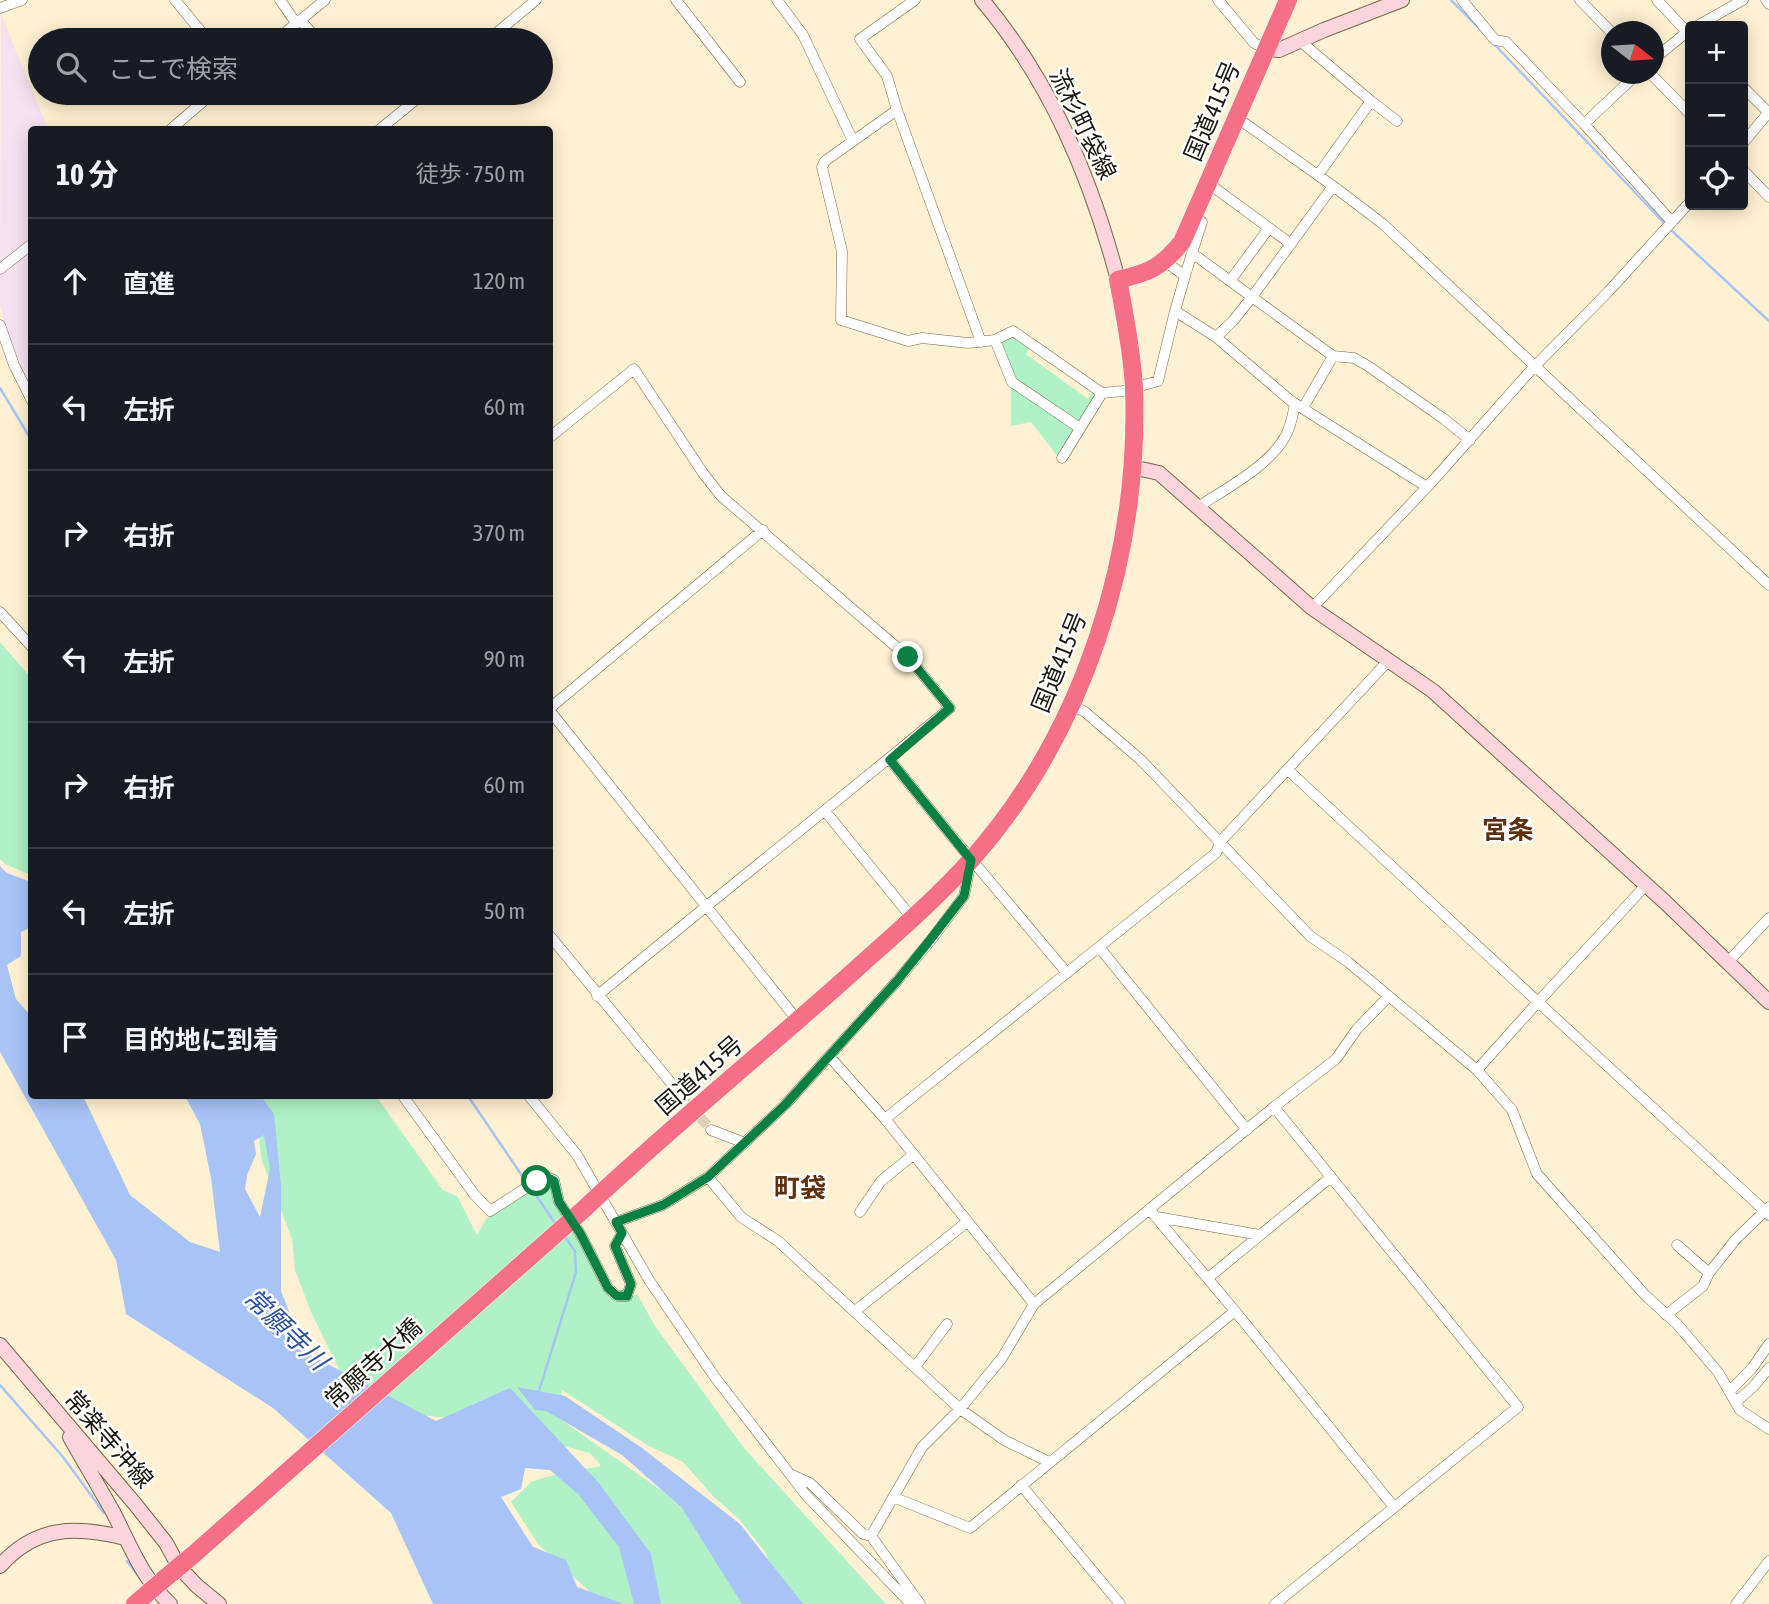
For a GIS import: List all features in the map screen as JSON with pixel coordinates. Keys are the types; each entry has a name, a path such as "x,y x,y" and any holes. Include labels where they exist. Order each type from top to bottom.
{"highway":[{"name":"国道415号","path":"1166,262 1182,242 1194,217 1288,0"},
{"path":"1118,280 1147,272 1166,262"},
{"name":"国道415号","path":"584,1209 912,918 971,860 1002,821 1035,772 1071,705 1097,640 1116,572 1132,467 1133,387 1118,280"},
{"name":"常願寺大橋","path":"179,1567 584,1209"},
{"path":"135,1604 179,1567"}],"main road":[{"name":"流杉町袋線","path":"982,0 1033,70 1058,112 1080,160 1101,218 1118,280"},
{"path":"1266,49 1279,50 1393,2"},
{"path":"1132,467 1159,473 1312,608 1433,691 1646,885 1769,1002"},
{"name":"常楽寺沖線","path":"0,1345 135,1504 166,1543 179,1567 219,1604"},
{"path":"53,1409 114,1514 142,1570 170,1604"},
{"path":"0,1566 19,1549 55,1532 87,1530 125,1538"}],"street":[{"path":"0,8 22,0"},
{"path":"175,0 198,28"},
{"path":"280,0 305,28"},
{"path":"290,28 325,0"},
{"path":"502,28 536,0"},
{"path":"676,0 740,82"},
{"path":"777,0 803,35 853,141"},
{"path":"915,0 860,38 887,76 981,342"},
{"path":"1218,0 1254,43 1266,49"},
{"path":"1462,0 1495,40 1506,42 1672,222"},
{"path":"1580,0 1601,22"},
{"path":"1657,0 1685,26"},
{"path":"1708,21 1743,0"},
{"path":"1664,51 1685,36"},
{"path":"1300,41 1397,121"},
{"path":"1584,124 1626,84"},
{"path":"1661,84 1685,109"},
{"path":"1748,92 1769,112 1748,138"},
{"path":"1318,175 1371,101"},
{"path":"175,126 199,105"},
{"path":"384,126 409,105"},
{"path":"897,110 825,161 822,167 842,251 841,320 908,341 922,338 981,342 995,340 1013,331 1102,393 1123,391 1158,381 1175,311 1202,222 1194,217"},
{"path":"1236,117 1383,224 1769,585"},
{"path":"1748,175 1769,197"},
{"path":"1208,183 1291,244"},
{"path":"1216,337 1252,297 1333,186"},
{"path":"1312,608 1685,208"},
{"path":"1230,281 1269,228"},
{"path":"0,269 28,247"},
{"path":"1192,253 1333,356 1354,358 1368,366 1470,440"},
{"path":"1166,262 1185,276"},
{"path":"1175,311 1216,337 1299,406 1427,487"},
{"path":"0,325 14,365 28,393"},
{"path":"995,340 1012,382 1080,428"},
{"path":"1198,507 1254,470 1279,445 1299,406 1333,356"},
{"path":"553,436 634,369 721,496 908,657 950,708 890,760 705,906 597,996"},
{"path":"1062,458 1102,393"},
{"path":"553,706 763,530"},
{"path":"0,612 28,643"},
{"path":"885,1119 1216,853 1220,842 1389,660"},
{"path":"1071,705 1085,712 1141,760 1310,936 1348,962 1477,1070 1511,1110 1537,1174 1718,1372 1740,1409 1769,1429"},
{"path":"553,713 798,1021"},
{"path":"890,760 1068,973"},
{"path":"1288,770 1768,1211 1736,1239 1709,1273 1703,1286 1666,1315"},
{"path":"825,811 912,918"},
{"path":"616,1222 663,1205 708,1177 785,1105 897,981 964,896 971,860"},
{"path":"1477,1070 1646,885"},
{"path":"1727,963 1769,918"},
{"path":"553,940 681,1095"},
{"path":"1099,947 1247,1130"},
{"path":"871,1536 922,1447 960,1409 1002,1358 1034,1304 1336,1059 1357,1030 1388,998"},
{"path":"829,1056 885,1119 1034,1304"},
{"path":"405,1099 474,1194 490,1211 537,1181 546,1177 554,1181 559,1202 580,1233 608,1288 617,1296 627,1296 631,1284 615,1246 622,1233"},
{"path":"531,1099 576,1155 649,1280 714,1376 790,1474 851,1544 911,1604"},
{"path":"1274,1107 1518,1407 1275,1604"},
{"path":"711,1130 745,1143"},
{"path":"860,1212 881,1181 913,1154"},
{"path":"708,1177 741,1217 778,1241 960,1409 1004,1440 1049,1462"},
{"path":"1208,1278 1331,1177"},
{"path":"1149,1209 1394,1507"},
{"path":"1157,1217 1260,1235"},
{"path":"855,1311 967,1222"},
{"path":"1677,1245 1709,1273"},
{"path":"892,1497 970,1528 1235,1311"},
{"path":"915,1367 947,1324"},
{"path":"1730,1391 1753,1367 1769,1344"},
{"path":"1736,1402 1769,1368"},
{"path":"790,1474 810,1483 863,1534 871,1536 920,1604"},
{"path":"1021,1485 1119,1604"},
{"path":"1736,1604 1769,1561"}],"shaded area":[{"path":"1,14 28,80 28,105 38,105 47,126 28,126 28,381 9,338 0,306"}],"green space":[{"path":"1014,335 1030,347 1026,354 1088,399 1093,392 1098,397 1059,458 1031,422 1011,426 1011,386 1001,342"},
{"path":"0,642 28,675 28,874 0,859"},
{"path":"252,1099 378,1099 443,1190 457,1196 477,1235 486,1219 522,1195 552,1187 600,1286 611,1298 624,1301 637,1294 655,1326 744,1448 886,1604 789,1604 765,1552 740,1520 713,1496 683,1462 647,1445 562,1390 557,1417 665,1493 703,1528 750,1604 611,1604 590,1592 538,1544 511,1502 531,1482 601,1466 590,1453 465,1420 411,1414 344,1379 311,1312 295,1270 292,1239 261,1158 257,1112"}],"water":[{"name":"常願寺川","path":"0,866 7,873 28,881 28,928 21,932 21,956 7,965 16,999 28,1013 28,1099 84,1099 130,1195 190,1242 220,1252 211,1178 200,1124 187,1099 263,1099 274,1114 281,1185 281,1291 305,1352 436,1421 510,1388 599,1483 651,1554 661,1604 634,1604 619,1547 578,1494 550,1470 525,1468 521,1489 501,1497 533,1547 566,1560 577,1587 624,1604 433,1604 391,1513 273,1408 126,1314 116,1260 0,1052","holes":["264,1135 270,1169 260,1217 245,1189 247,1175 256,1154 254,1141"]},
{"path":"517,1387 565,1396 642,1448 740,1524 803,1604 742,1604 682,1508 622,1455 546,1411 535,1410"}],"waterway":[{"path":"1451,0 1483,32"},
{"path":"1495,45 1666,225"},
{"path":"1671,230 1769,321"},
{"path":"0,388 28,434"},
{"path":"470,1099 527,1183"},
{"path":"531,1188 557,1226"},
{"path":"539,1391 576,1272 575,1251 565,1237"},
{"path":"0,1385 63,1457 104,1513"},
{"path":"127,1561 142,1581"}],"tunnel":[{"path":"681,1095 711,1130"}],"district":[{"name":"宮条","path":"1508,830"},
{"name":"町袋","path":"800,1188"}],"route":[{"path":"537,1181 546,1177 554,1181 559,1202 580,1233 608,1288 617,1296 627,1296 631,1284 615,1246 622,1233 616,1222 663,1205 708,1177 745,1143 785,1105 897,981 964,896 971,860 890,760 950,708 908,657"}]}
